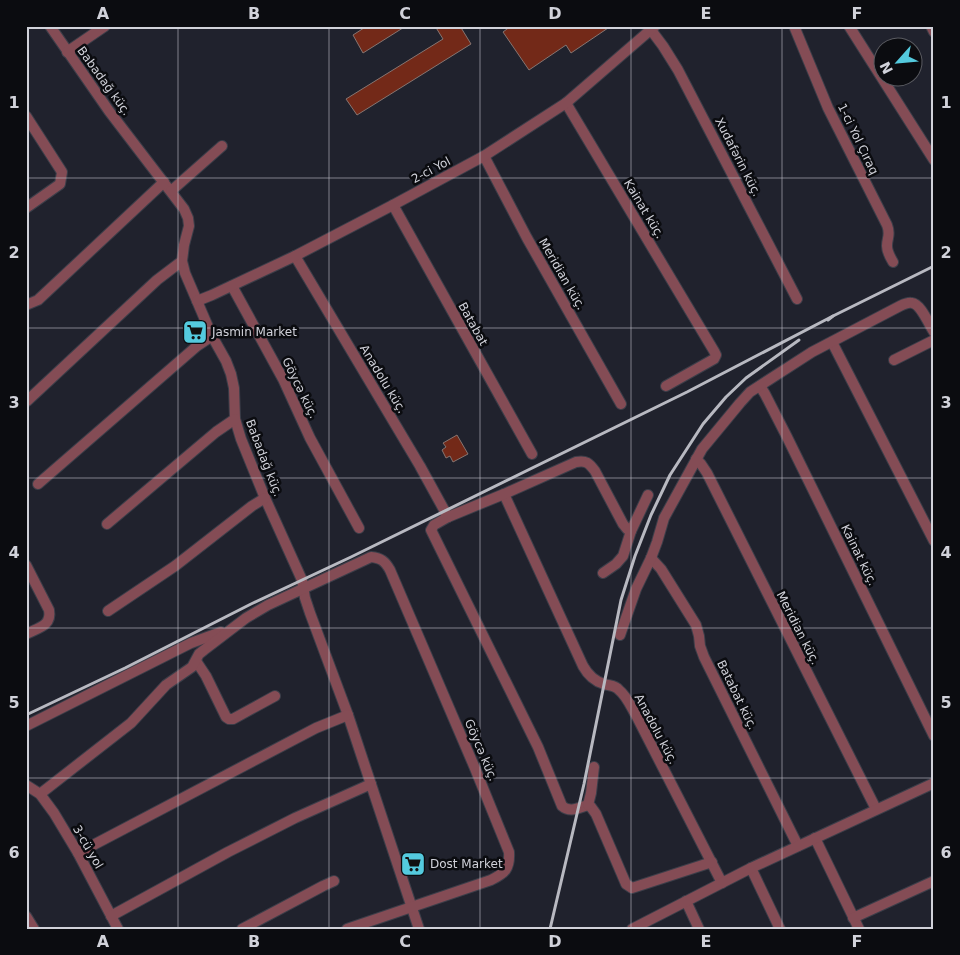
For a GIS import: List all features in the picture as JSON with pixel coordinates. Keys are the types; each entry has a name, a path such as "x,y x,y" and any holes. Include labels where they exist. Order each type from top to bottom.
{"street":[{"name":"Babadağ küç.","path":"50,26 128,137 184,209 188,218 189,226 182,261 185,273 212,336 231,374 236,419 241,439 302,580 310,613 372,784 419,929"},
{"path":"67,52 105,26"},
{"name":"1-ci Yol Çıraq","path":"794,26 828,108 890,231 887,244 893,262"},
{"path":"849,26 934,160"},
{"path":"931,26 934,32"},
{"name":"2-ci Yol","path":"197,301 295,256 484,156 566,103 653,28"},
{"name":"Xudafərin küç.","path":"653,28 678,70 797,299"},
{"name":"Kainat küç.","path":"566,103 716,355 714,359 666,386"},
{"path":"26,116 62,172 60,184 26,208"},
{"path":"171,191 222,146"},
{"name":"Meridian küç.","path":"484,156 527,238 621,404"},
{"path":"26,305 38,300 164,182"},
{"name":"Batabat","path":"393,205 532,454"},
{"name":"Anadolu küç.","path":"295,256 420,466 448,517"},
{"path":"27,401 157,280 182,261"},
{"name":"Göycə küç.","path":"232,286 284,379 310,438 359,528"},
{"path":"620,635 636,589 651,558 664,518 702,449 750,392 812,352 909,302 915,304 931,320 934,332"},
{"path":"38,484 197,346 212,336"},
{"path":"894,360 934,340"},
{"path":"832,342 934,541"},
{"name":"Kainat küç.","path":"760,386 934,736"},
{"path":"107,524 216,432 236,419"},
{"name":"Meridian küç.","path":"696,459 707,473 876,809"},
{"path":"588,805 571,810 567,810 562,806 538,747 431,530 434,525 448,517 576,462 584,461 590,464 595,471 624,524 631,531"},
{"name":"Anadolu küç.","path":"504,494 583,666 591,678 604,684 612,685 624,694 722,883"},
{"path":"603,573 616,564 623,556 631,531 648,495"},
{"path":"108,611 175,566 265,498"},
{"name":"Göycə küç.","path":"304,588 371,557 379,558 386,562 509,852 510,863 506,871 499,876 464,890 347,929"},
{"name":"Batabat küç.","path":"651,558 661,569 696,625 704,657 798,846"},
{"path":"26,565 49,610 50,616 49,621 45,625 26,634"},
{"path":"40,794 131,723 166,685 192,667 204,650 232,628 268,605 304,588"},
{"path":"26,726 191,643 232,628"},
{"path":"196,661 206,676 226,717 229,719 233,719 275,696"},
{"path":"78,853 316,728 348,715"},
{"path":"588,805 594,767"},
{"path":"632,929 751,868 934,783"},
{"path":"111,916 279,826 372,784"},
{"name":"3-cü yol","path":"26,785 40,794 54,813 78,853 118,929"},
{"path":"588,805 596,814 629,887 632,888 712,862"},
{"path":"815,838 859,929"},
{"path":"751,868 780,929"},
{"path":"242,929 334,881"},
{"path":"854,918 934,881"},
{"path":"686,901 699,929"},
{"path":"26,916 34,929"}],"building":[{"path":"367,26 406,26 363,53 353,35"},
{"path":"435,26 460,26 471,44 357,115 346,99 443,39"},
{"path":"511,26 611,26 571,53 566,45 529,70 503,32"},
{"path":"457,435 468,454 453,462 450,456 446,458 442,450 446,447 443,443"}],"railway":[{"path":"828,320 934,266"},
{"path":"26,715 687,392 833,316"},
{"path":"550,929 584,784 621,600 651,515 670,475 703,424 726,397 746,378 799,340"}],"place":[{"name":"Jasmin Market","path":"195,332"},
{"name":"Dost Market","path":"413,864"}]}
